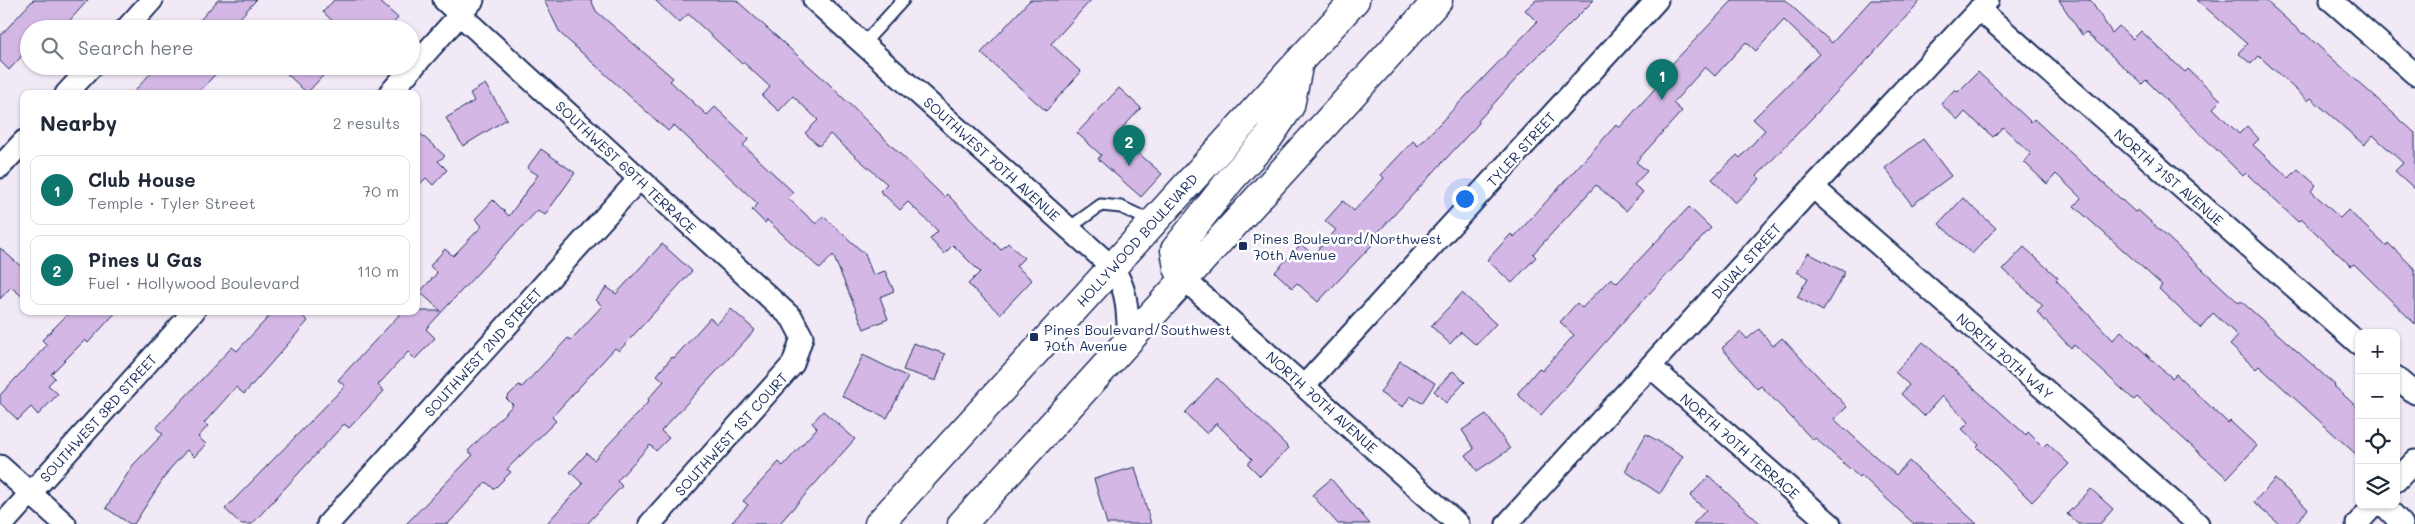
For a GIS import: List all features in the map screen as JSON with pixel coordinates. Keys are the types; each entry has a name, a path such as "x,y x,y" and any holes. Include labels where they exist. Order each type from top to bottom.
{"highway":[{"name":"HOLLYWOOD BOULEVARD","path":"879,524 1355,0"},
{"path":"962,524 1438,0"},
{"path":"1185,280 1178,268 1175,250 1219,193 1269,137 1290,106 1300,60"}],"street":[{"path":"134,20 152,0"},
{"name":"SOUTHWEST 69TH TERRACE","path":"444,0 466,7 639,179 792,318 802,337"},
{"name":"SOUTHWEST 70TH AVENUE","path":"814,0 1112,267 1121,278 1126,292 1129,341"},
{"name":"TYLER STREET","path":"1304,386 1657,0"},
{"path":"2331,0 2415,74"},
{"name":"DUVAL STREET","path":"1507,524 1813,187 1984,5"},
{"name":"NORTH 71ST AVENUE","path":"1984,5 2355,340"},
{"path":"420,58 466,7"},
{"path":"70,90 84,75"},
{"path":"392,90 405,75"},
{"path":"0,166 20,144"},
{"name":"SOUTHWEST 2ND STREET","path":"328,524 639,179"},
{"name":"NORTH 70TH WAY","path":"1813,187 2198,524"},
{"name":"NORTH 70TH AVENUE","path":"1185,280 1458,524"},
{"name":"SOUTHWEST 3RD STREET","path":"3,524 190,315"},
{"name":"SOUTHWEST 1ST COURT","path":"650,524 793,364 802,337"},
{"name":"NORTH 70TH TERRACE","path":"1650,368 1830,524"},
{"path":"2400,380 2415,393"},
{"path":"2400,477 2415,461"},
{"path":"0,466 65,524"},
{"path":"2357,524 2370,509"},
{"path":"2388,509 2402,524"}],"lane":[{"path":"863,44 902,0"},
{"path":"1069,228 1102,205 1121,207 1153,222"}],"building":[{"path":"33,0 88,0 70,20 20,20 20,58 9,70 0,61 0,36"},
{"path":"218,0 256,0 238,20 200,20"},
{"path":"334,0 378,0 398,18 396,20 331,20 323,12"},
{"path":"544,0 591,0 596,11 673,78 670,81 707,115 715,107 749,139 743,145 793,192 788,198 816,224 823,216 865,254 873,275 885,271 894,291 880,297 888,319 864,329 833,255 820,269 767,220 765,223 752,210 758,204 674,125 668,131 560,33"},
{"path":"655,0 736,0 828,83 944,197 947,194 1001,250 1008,243 1024,258 1016,266 1032,280 1000,314 968,284 980,272 953,245 944,254 930,239 938,231 908,202 900,210 880,191 887,184 830,134 819,146 805,133 818,120 793,96 779,111 762,96 770,87 743,62 742,64 688,14 679,23"},
{"path":"1030,0 1091,0 1051,44 1081,72 1046,111 981,53"},
{"path":"1536,0 1594,0 1526,68 1478,121 1479,123 1369,242 1372,245 1318,302 1297,283 1292,288 1275,272 1301,244 1313,255 1336,230 1325,221 1343,201 1354,211 1384,178 1381,175 1413,141 1418,146 1537,22 1525,10"},
{"path":"1733,0 1785,0 1832,43 1871,0 1921,0 1871,56 1757,176 1760,179 1735,203 1712,179 1737,155 1740,158 1765,130 1753,119 1819,54 1784,20 1756,51 1746,42 1715,76 1705,67 1673,103 1682,111 1636,162 1647,171 1634,185 1643,192 1626,211 1596,185 1533,254 1536,257 1512,283 1487,260 1511,234 1514,237 1616,125 1619,128 1672,70 1669,67"},
{"path":"2059,0 2090,0 2112,33 2119,26 2133,39 2141,31 2185,72 2188,69 2221,100 2213,108 2239,134 2247,126 2259,139 2253,145 2289,178 2298,169 2316,185 2311,191 2340,218 2348,210 2386,246 2388,243 2415,269 2415,324 2354,264 2351,266 2301,219 2298,222 2246,173 2243,176 2146,80 2142,84 2086,32 2082,35"},
{"path":"2197,0 2265,0 2304,33 2415,133 2415,189 2395,171 2403,163 2373,135 2364,145 2311,98 2308,101 2259,56 2251,64 2238,53 2247,44"},
{"path":"1978,72 2031,122 2034,119 2135,212 2138,210 2239,303 2241,301 2335,385 2355,405 2355,453 2259,366 2256,369 2230,345 2238,336 2213,313 2200,328 2159,289 2162,285 2074,206 2081,198 2056,174 2047,184 2024,162 2031,154 2003,127 1993,137 1965,112 1958,120 1941,104 1955,89 1958,92"},
{"path":"149,75 215,75 201,90 136,90"},
{"path":"288,75 324,75 310,90 304,90"},
{"path":"485,84 507,119 463,146 446,118 474,101 470,93"},
{"path":"1119,88 1141,108 1117,134 1162,174 1141,197 1098,159 1101,155 1077,133"},
{"path":"420,134 445,156 438,161 447,170 433,185 426,178 420,184"},
{"path":"1923,139 1951,176 1912,205 1885,168"},
{"path":"541,149 575,173 545,215 538,210 426,329 435,338 415,359 408,352 378,385 384,391 349,428 344,424 252,524 241,524 225,509 345,386 338,380 399,315 420,315 420,311 441,311 420,292 437,273 430,266 445,249 453,256 482,226 475,219 493,200 509,216 538,175 527,168"},
{"path":"1963,198 1996,228 1972,254 1939,224"},
{"path":"1689,207 1711,228 1630,314 1541,415 1517,394 1539,368 1542,371 1574,335 1560,322 1577,303 1582,308 1611,278 1617,283"},
{"path":"662,244 692,271 619,351 615,348 552,417 556,421 507,469 511,472 494,489 486,482 448,524 406,524 473,455 468,451 513,405 506,398 519,385 522,387 568,338 571,340 602,306 596,300 607,287 616,294"},
{"path":"2024,247 2058,278 2056,280 2113,340 2121,331 2172,378 2176,374 2228,423 2230,421 2257,446 2227,478 2137,397 2134,400 2074,345 2071,348 2037,312 2043,306 2003,269"},
{"path":"0,248 20,266 20,295 11,287 0,299"},
{"path":"1808,253 1845,272 1823,311 1797,297 1808,278 1797,272"},
{"path":"1462,293 1496,324 1476,345 1461,332 1450,344 1431,326"},
{"path":"731,309 755,330 661,431 669,438 656,451 650,445 617,481 622,486 587,524 546,524 583,484 570,472 587,453 594,460 649,401 648,399 664,381 657,375 672,357 674,358 710,318 717,324"},
{"path":"67,315 113,315 88,343 85,340 51,374 55,378 48,385 58,394 38,415 31,407 18,420 0,403 0,395 47,345 42,340"},
{"path":"270,315 301,315 308,321 244,394 236,387 204,423 208,426 198,437 206,444 194,457 187,450 169,470 134,524 130,524 106,508 133,465 163,434 156,428 232,347 237,351"},
{"path":"1759,329 1773,346 1782,338 1847,407 1834,419 1896,475 1909,461 1977,524 1914,524 1861,475 1859,477 1815,438 1813,440 1761,386 1757,389 1722,348 1741,332 1747,339"},
{"path":"1923,342 2026,435 2028,432 2043,447 2047,443 2069,464 2032,502 1977,447 1979,445 1962,429 1969,422 1942,396 1924,416 1901,394 1909,385 1895,372"},
{"path":"913,343 945,354 936,381 903,370"},
{"path":"863,355 908,377 887,418 842,396"},
{"path":"1400,361 1435,383 1422,403 1410,396 1403,407 1380,393"},
{"path":"1453,371 1465,382 1446,403 1434,391"},
{"path":"1217,378 1289,448 1260,476 1248,464 1252,459 1216,423 1207,434 1185,413"},
{"path":"823,411 855,439 779,524 730,524 748,505 743,501 779,462 783,466 817,428 812,423"},
{"path":"1486,414 1510,449 1477,471 1466,455 1474,449 1462,430"},
{"path":"1646,434 1683,456 1660,494 1625,471"},
{"path":"1135,467 1151,524 1107,524 1094,479"},
{"path":"1709,476 1761,524 1693,524 1706,510 1690,496"},
{"path":"1331,479 1370,524 1338,524 1312,495"},
{"path":"2275,479 2308,509 2295,524 2279,524 2254,502"},
{"path":"2091,489 2113,509 2100,524 2078,524 2067,514"}],"place":[{"name":"Club House","path":"1662,100"},
{"name":"Pines U Gas","path":"1129,166"},
{"name":"Pines Boulevard/Northwest 70th Avenue","path":"1243,246"},
{"name":"Pines Boulevard/Southwest 70th Avenue","path":"1034,337"}]}
